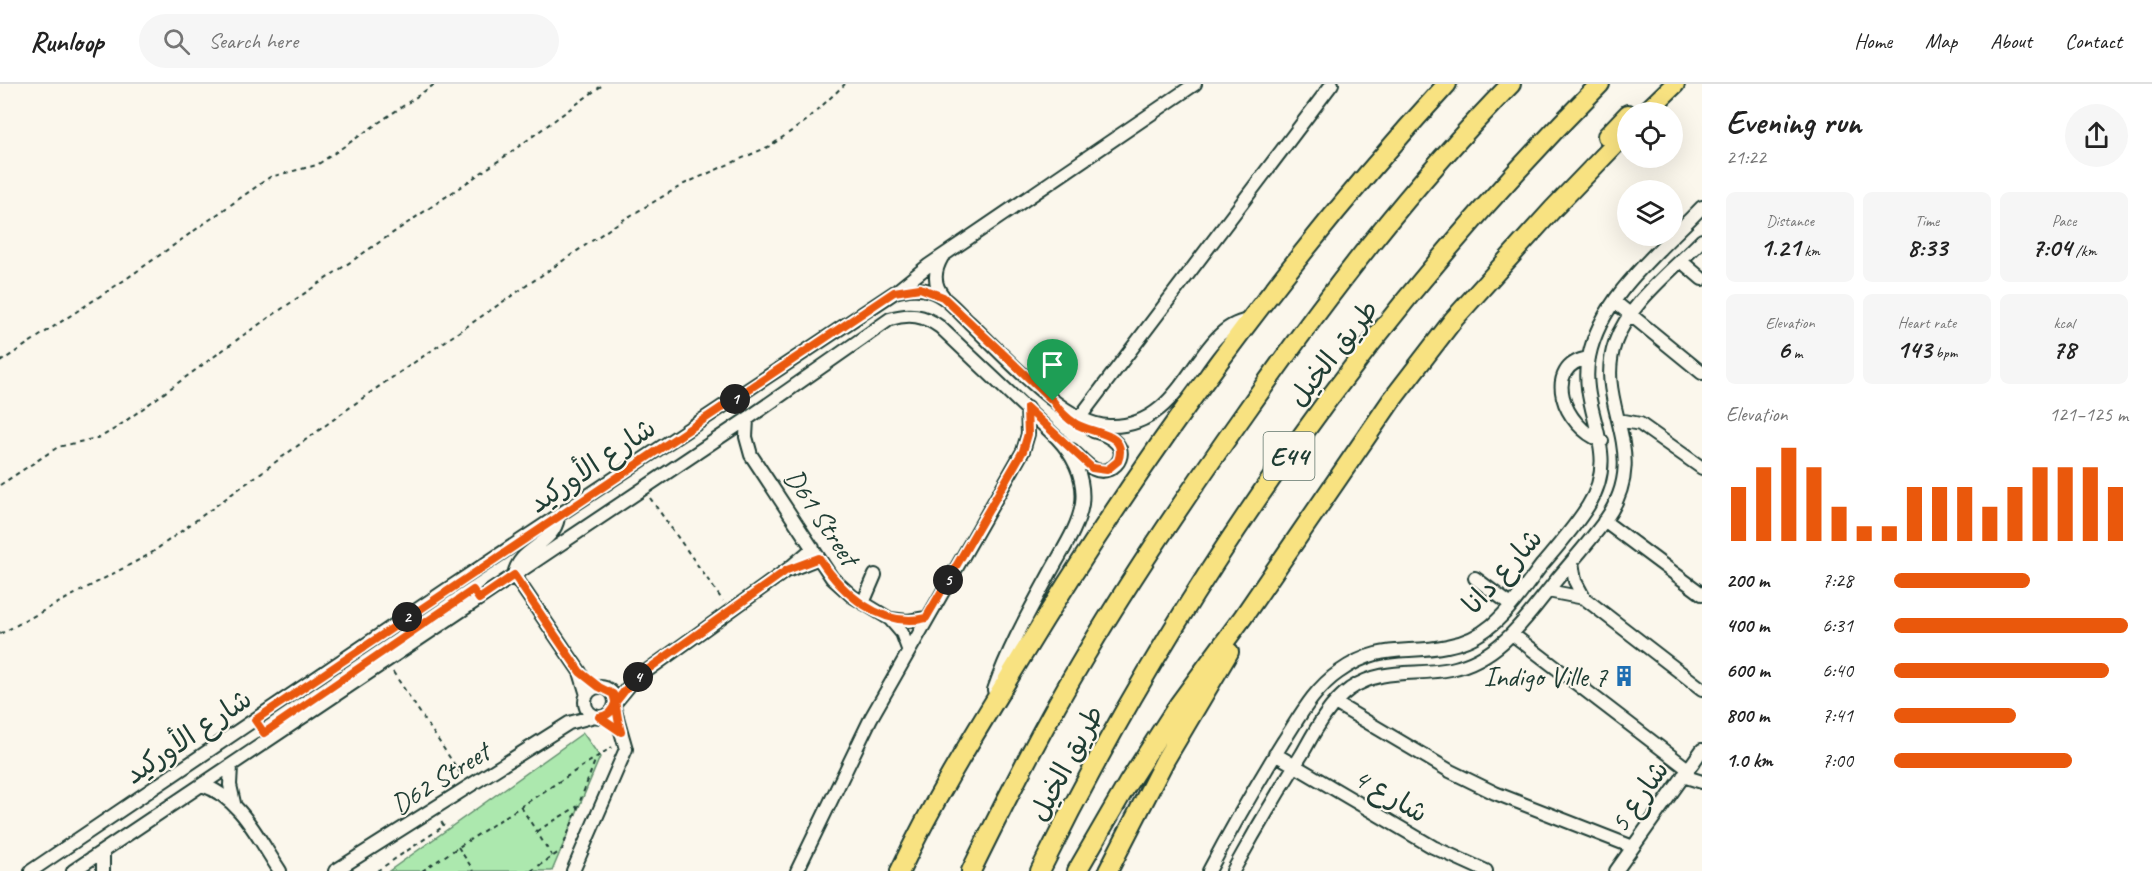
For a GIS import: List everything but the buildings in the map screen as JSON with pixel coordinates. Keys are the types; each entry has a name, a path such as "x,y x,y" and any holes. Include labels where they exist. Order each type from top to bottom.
{"highway":[{"path":"900,871 940,790 988,709 1112,514 1253,320 1359,187 1448,84"},
{"name":"طريق الخيل","path":"971,871 1030,754 1074,674 1187,495 1339,284 1419,185 1511,84"},
{"name":"طريق الخيل","path":"1040,871 1125,710 1204,582 1288,457 1421,284 1500,191 1600,84"},
{"path":"1639,102 1657,84"},
{"path":"1656,102 1675,84"},
{"path":"1552,209 1578,169 1617,125"},
{"path":"1077,871 1128,783 1179,704 1243,617 1416,368 1454,320 1552,209 1617,142"},
{"path":"1108,871 1171,749 1225,659 1243,617"}],"street":[{"path":"894,292 917,273 1196,84"},
{"path":"1080,417 1332,84"},
{"name":"شارع دانا","path":"1209,871 1275,754 1315,694 1350,664 1394,650 1437,648 1461,643 1484,632 1511,605 1588,506 1601,474 1602,441 1589,397 1589,358 1596,333 1615,302 1651,259 1702,207"},
{"name":"شارع دانا","path":"1233,871 1294,765 1335,703 1360,683 1382,675 1439,671 1465,665 1490,654 1512,634 1604,521 1619,495 1625,468 1625,445 1611,389 1610,366 1614,344 1629,315 1702,240"},
{"path":"942,257 935,282 943,297"},
{"path":"1681,261 1702,279"},
{"name":"شارع الأوركيد","path":"31,871 446,590 558,518 894,292 920,288 943,297 1053,401 1080,417 1108,426 1123,425 1153,414 1178,390 1222,331 1236,322 1253,320"},
{"path":"1615,302 1702,373"},
{"name":"شارع الأوركيد","path":"75,871 890,319 908,315 933,321 1057,438 1070,453 1079,472 1082,492 1080,512 1073,531 1012,646 988,709"},
{"path":"1589,358 1578,361 1569,368 1563,382 1563,397 1567,411 1575,424 1602,441"},
{"path":"1053,401 1064,415 1077,425 1114,439 1120,447 1120,457 1112,469 1097,470 1057,438"},
{"path":"797,871 835,789 908,649 1023,451 1028,434 1027,408"},
{"name":"D61 Street","path":"747,418 746,437 751,455 816,553 842,588 890,620 902,633 908,649"},
{"path":"1619,420 1640,424 1702,468"},
{"path":"558,518 549,537 519,560 514,575 580,672 613,694 623,736 624,754 573,871"},
{"path":"1604,521 1702,594"},
{"path":"597,716 610,713 633,680 787,570 816,553"},
{"path":"1572,562 1575,580 1584,598 1702,688"},
{"path":"862,603 874,575"},
{"path":"1475,578 1511,605"},
{"path":"1548,591 1584,598"},
{"path":"890,620 908,621 926,618"},
{"path":"1512,634 1685,772 1702,782"},
{"path":"580,672 588,710 623,736"},
{"path":"586,698 602,688 633,680"},
{"name":"D62 Street","path":"569,723 586,698"},
{"path":"1335,703 1450,771 1496,793 1633,847"},
{"name":"D62 Street","path":"335,871 434,811 569,723 597,716"},
{"name":"شارع 5","path":"1616,871 1702,750"},
{"name":"شارع 4","path":"1275,754 1433,847 1479,870"},
{"path":"231,766 230,785 234,804"},
{"path":"202,785 220,792 234,804 280,871"},
{"path":"103,851 103,871"}],"path":[{"path":"0,362 126,279 270,177 317,165 435,84"},
{"path":"0,485 58,447 101,437 116,429 254,327 507,155 604,84"},
{"path":"0,634 46,608 109,578 150,554 371,392 618,223 676,188 770,146 806,121 845,84"},
{"path":"643,488 730,611"},
{"path":"402,666 392,672 462,777"},
{"path":"422,871 596,758 623,736"},
{"path":"531,871 562,850 596,758"},
{"path":"537,831 578,806"},
{"path":"521,807 552,856"},
{"path":"377,871 444,826 434,811"},
{"path":"458,847 474,871"},
{"path":"538,871 541,864"}],"green space":[{"path":"583,733 600,757 552,871 389,871"}],"place":[{"name":"Indigo Ville 7","path":"1624,676"}],"route":[{"path":"1053,401 943,297 920,288 894,292 255,720 264,733 473,590 479,599 514,575 580,672 599,687 606,688 613,694 615,703 615,713 621,732 599,717 610,713 615,703 633,680 787,570 807,565 819,558 832,578 842,588 890,620 908,621 926,618 1023,451 1029,426 1027,408 1092,468 1102,471 1112,469 1118,461 1120,457 1118,442 1110,436 1077,425 1064,415 1053,401"}]}
